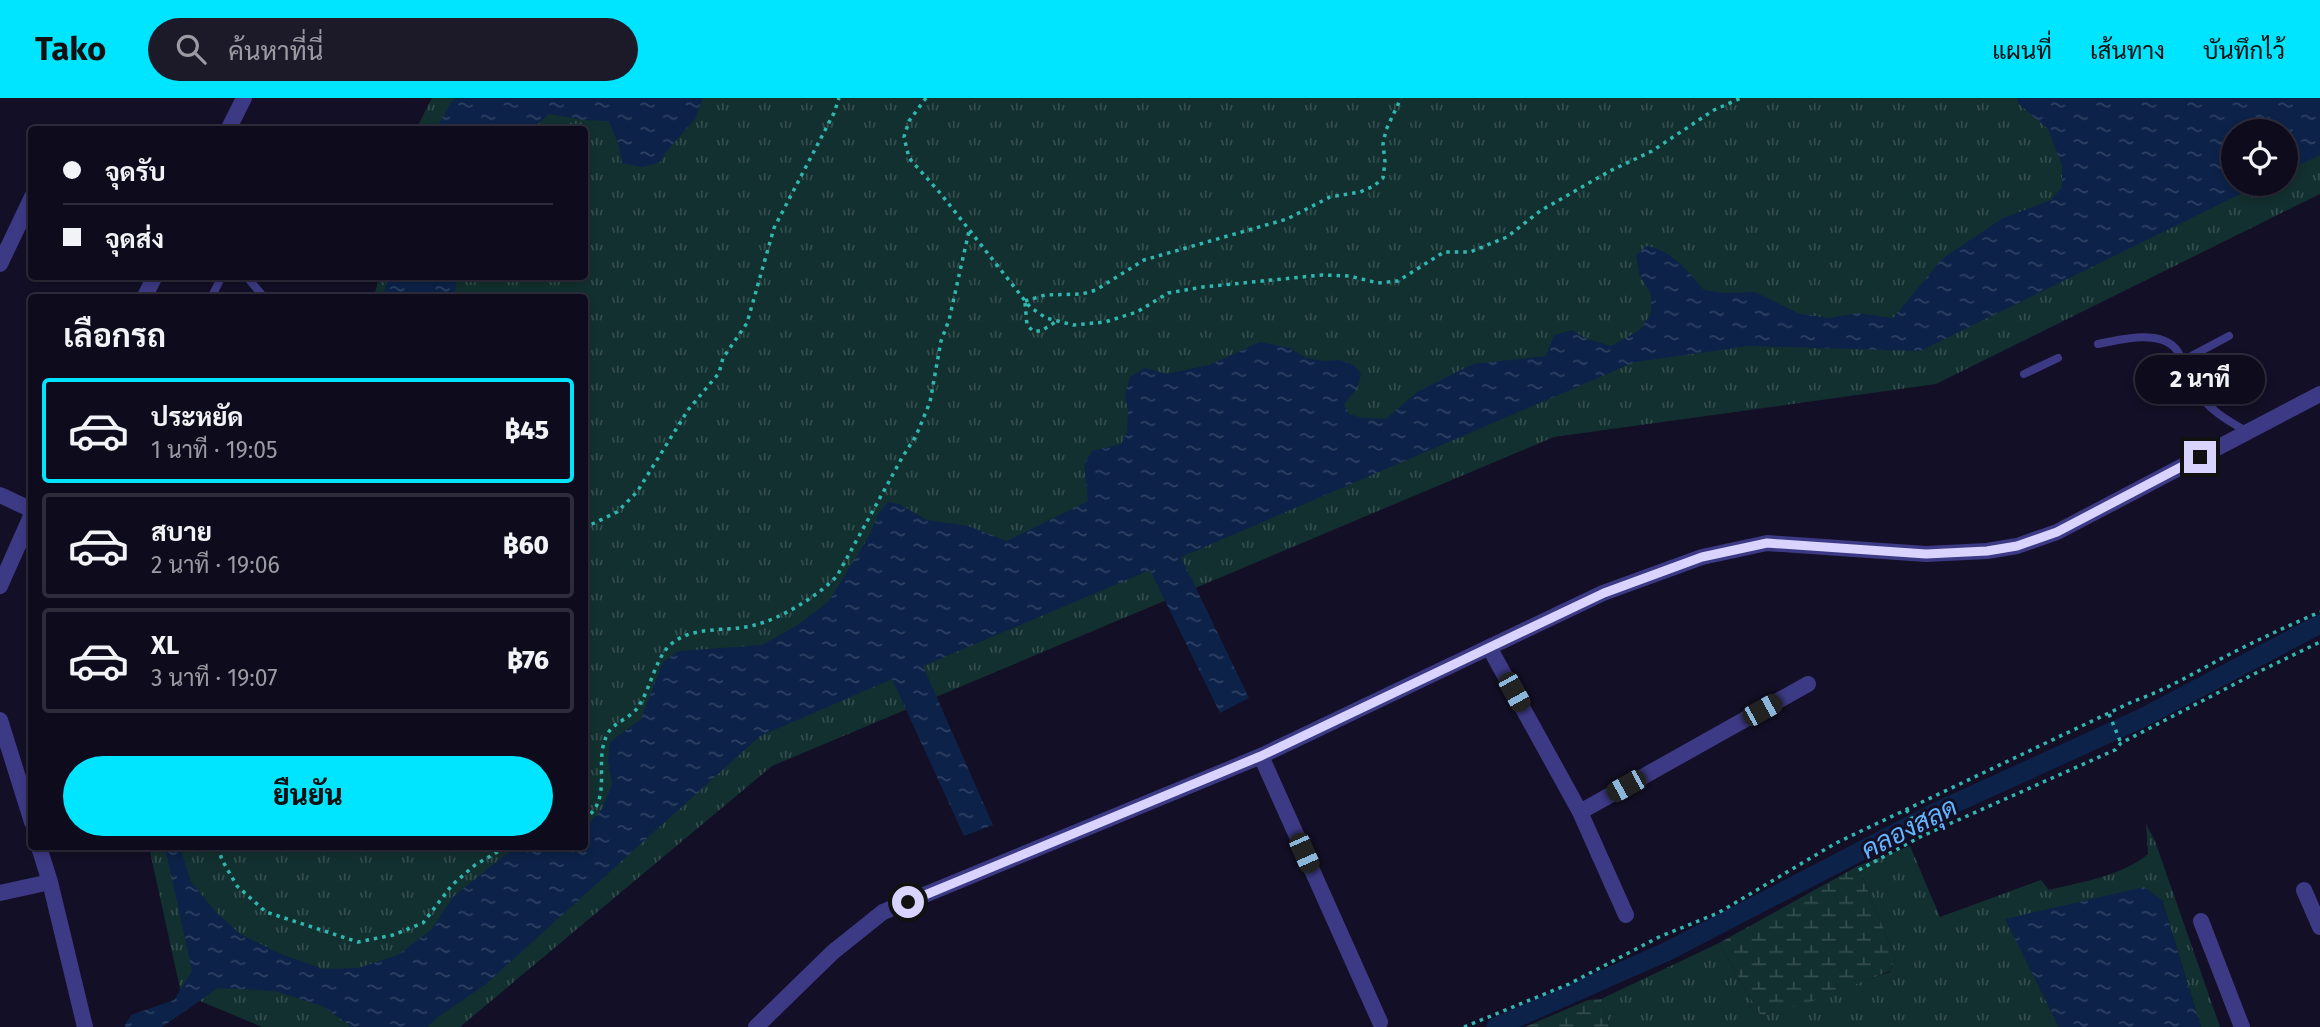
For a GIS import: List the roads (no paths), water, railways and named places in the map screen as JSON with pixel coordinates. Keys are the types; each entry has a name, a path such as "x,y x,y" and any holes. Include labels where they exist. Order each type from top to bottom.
{"street":[{"path":"230,126 244,98"},
{"path":"0,264 28,205"},
{"path":"756,1027 833,952 883,912 1261,756 1604,593 1702,557 1767,543 1926,554 1987,551 2017,546 2057,532 2320,394"},
{"path":"0,495 28,510"},
{"path":"0,586 28,521"},
{"path":"1489,647 1580,812 1626,915"},
{"path":"1580,812 1808,684"},
{"path":"1,727 28,810"},
{"path":"1261,756 1380,1021"},
{"path":"40,850 85,1027"},
{"path":"0,893 50,882"},
{"path":"2304,890 2320,927"},
{"path":"2201,922 2242,1027"}],"lane":[{"path":"249,280 261,294"},
{"path":"2182,361 2229,336"},
{"path":"2098,345 2152,338 2168,343 2176,350 2192,386 2208,406 2220,417 2248,432"},
{"path":"2024,374 2058,358"}],"water":[{"path":"454,98 703,98 695,119 660,162 643,167 622,163 619,146 609,121 549,114 535,126 438,126"},
{"path":"2017,98 2320,98 2320,155 2298,166 2298,119 2221,119 2221,196 2236,196 1920,351 1749,346 1635,362 1181,557 1249,698 1220,713 1150,570 923,666 993,825 964,836 892,679 760,736 486,984 427,1027 352,1027 322,1006 275,991 218,988 162,1027 124,1027 131,1015 174,1000 192,971 166,850 181,850 191,882 216,912 240,934 281,954 323,969 358,968 398,955 431,930 453,897 506,854 515,850 588,850 588,825 602,809 612,784 608,761 610,742 641,719 663,662 679,651 762,645 796,626 828,602 888,502 899,504 927,520 968,526 1007,541 1088,501 1084,465 1092,451 1121,444 1127,432 1128,411 1125,395 1130,377 1145,368 1166,374 1209,365 1260,342 1290,348 1306,358 1340,360 1354,365 1361,374 1358,387 1344,404 1349,414 1386,419 1417,392 1473,364 1546,356 1554,335 1572,330 1587,339 1611,346 1640,330 1651,313 1651,294 1639,274 1636,255 1647,246 1672,257 1704,290 1724,293 1755,292 1800,314 1830,318 1857,313 1893,318 1942,259 2003,218 2051,200 2062,187 2062,165 2048,129 2019,104"},
{"path":"387,280 457,280 454,294 384,294"},
{"path":"2144,887 2162,900 2201,1027 2059,1027 2005,919"}],"waterway":[{"name":"คลองสลุด","path":"1496,1027 1668,951 1936,812 2142,718 2320,624"}]}
